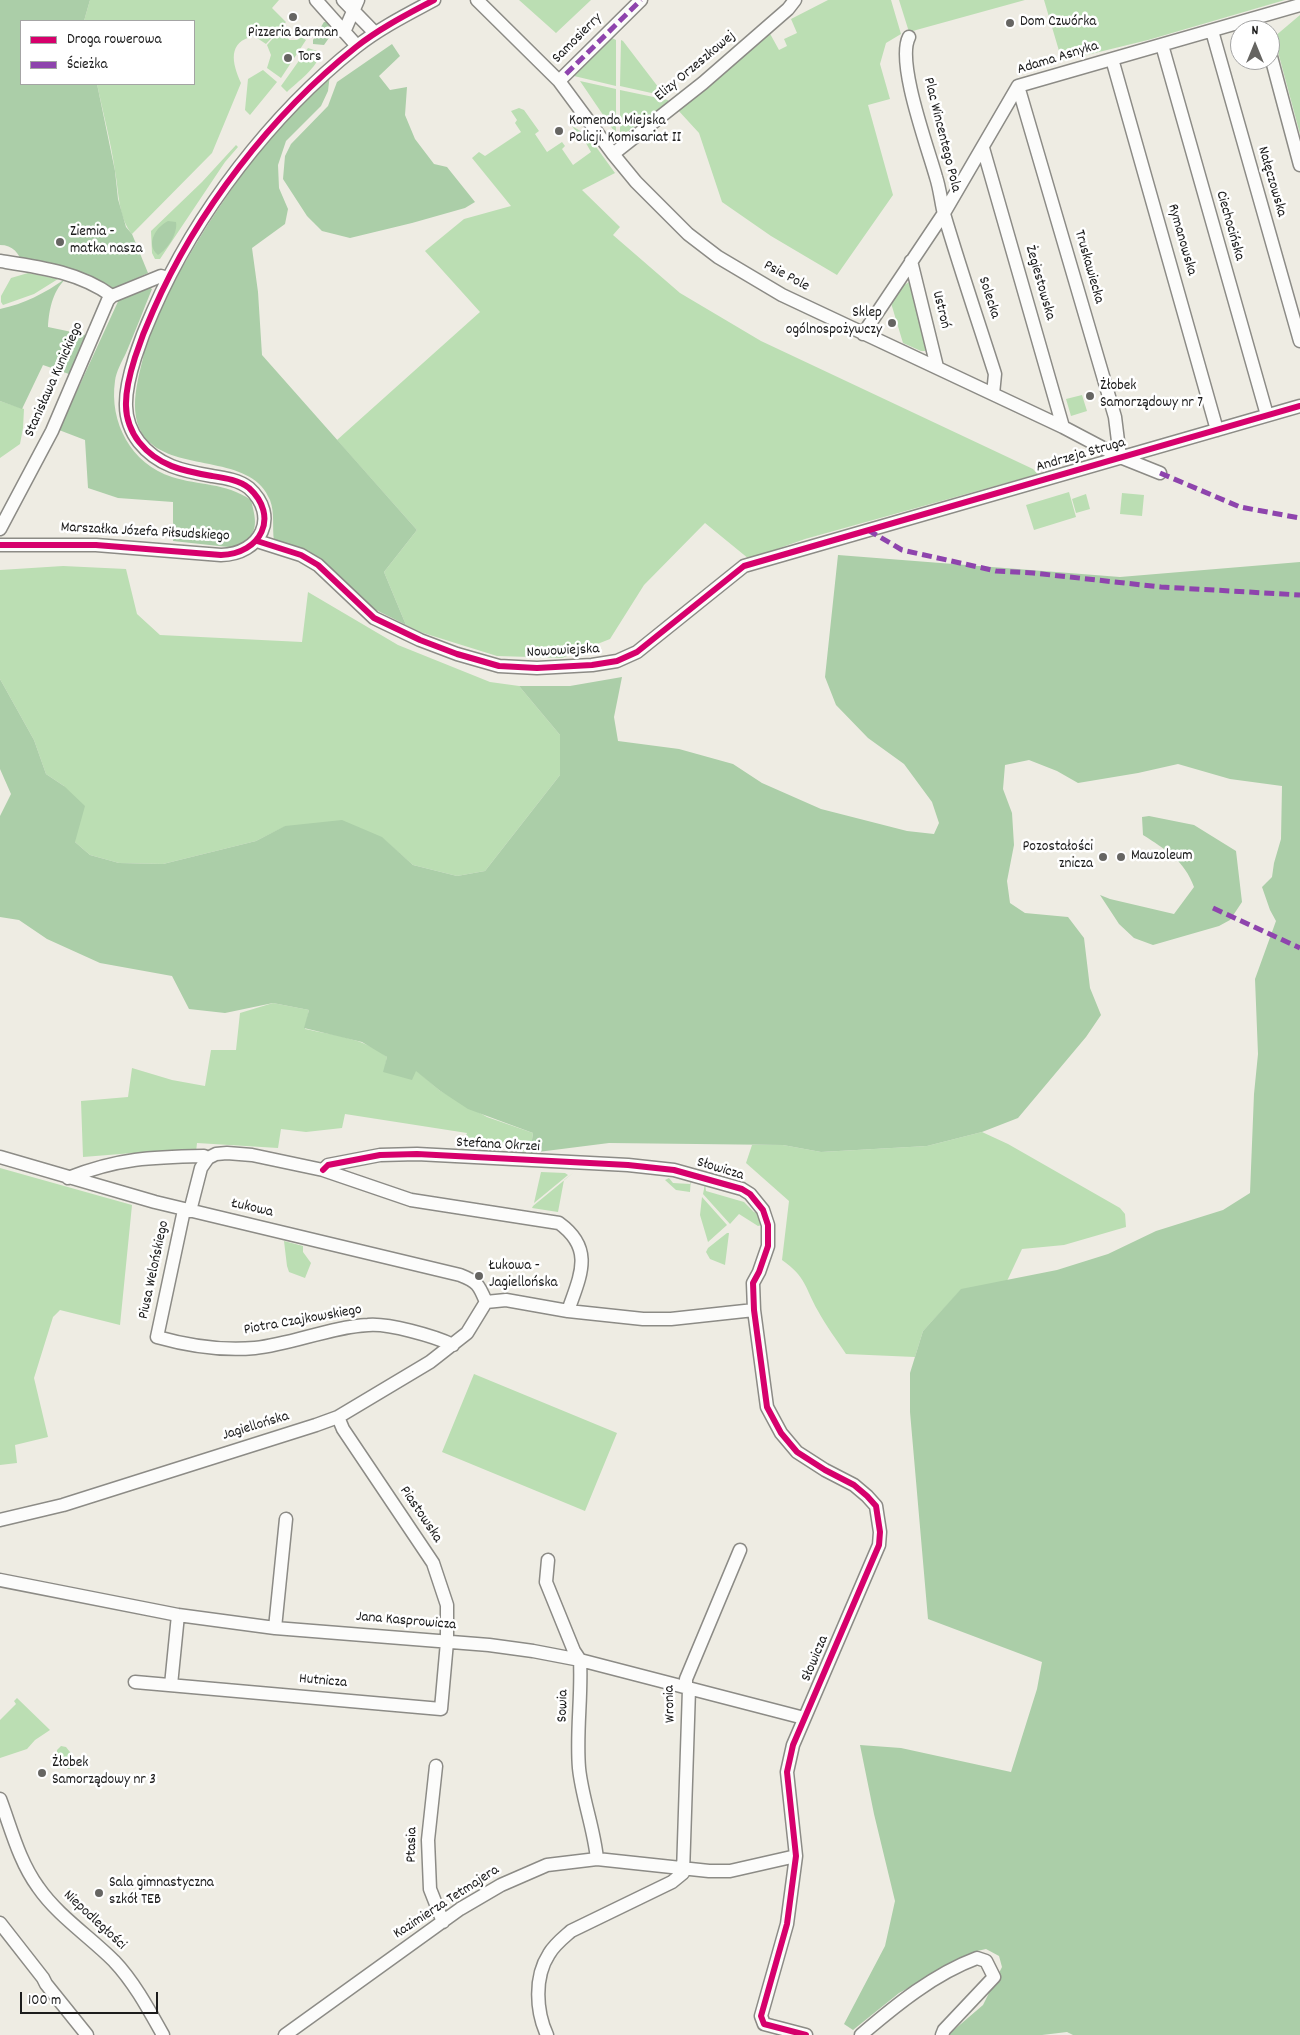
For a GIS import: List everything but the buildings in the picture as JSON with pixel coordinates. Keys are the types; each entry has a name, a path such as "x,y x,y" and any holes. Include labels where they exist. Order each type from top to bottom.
{"street":[{"path":"316,0 357,46"},
{"path":"343,0 355,6 375,33"},
{"path":"257,541 263,529 264,515 262,504 248,488 240,482 223,477 172,468 157,460 146,451 134,436 127,417 125,404 128,385 145,328 167,278 204,219 252,149 292,105 326,72 357,46 375,33 434,0"},
{"name":"Psie Pole","path":"477,0 559,81 613,154 661,208 718,257 782,295 1063,427 1120,457 1160,473"},
{"name":"Samosierry","path":"559,81 641,0"},
{"name":"Elizy Orzeszkowej","path":"613,154 704,83 788,3"},
{"path":"344,32 355,6"},
{"name":"Adama Asnyka","path":"863,334 944,213 1018,86 1300,6"},
{"name":"Nałęczowska","path":"1212,31 1300,341"},
{"name":"Plac Wincentego Pola","path":"909,37 906,42 906,52 910,86 937,180 944,213"},
{"name":"Ciechocińska","path":"1162,45 1267,415"},
{"name":"Rymanowska","path":"1112,60 1217,430"},
{"path":"1275,70 1300,165"},
{"name":"Truskawiecka","path":"1018,86 1113,412 1120,457"},
{"name":"Żegiestowska","path":"983,148 1063,427"},
{"name":"Solecka","path":"944,213 995,374 993,394"},
{"path":"0,261 75,276 112,296 161,276 167,278"},
{"name":"Ustroń","path":"911,261 937,367"},
{"name":"Stanisława Kunickiego","path":"0,530 52,431 91,338 112,296"},
{"name":"Andrzeja Struga","path":"868,530 1300,406"},
{"name":"Nowowiejska","path":"257,541 301,555 318,564 374,618 420,640 457,654 499,666 537,668 592,665 617,661 637,652 744,566 868,530"},
{"name":"Marszałka Józefa Piłsudskiego","path":"0,545 104,546 221,556 241,553 257,541"},
{"path":"68,1178 95,1167 133,1158 204,1156 208,1158 216,1154 227,1153 252,1155 323,1170 411,1200 559,1223 566,1228 578,1243 583,1257 580,1274 568,1311"},
{"name":"Stefana Okrzei","path":"323,1170 328,1166 380,1155 417,1154 628,1165 674,1170"},
{"name":"Łukowa","path":"0,1157 68,1178 187,1210 460,1276 475,1281 486,1302"},
{"name":"Piusa Welońskiego","path":"157,1338 187,1210 201,1168 208,1158"},
{"name":"Słowicza","path":"674,1170 742,1189 756,1200 763,1210 768,1225 768,1246 753,1283 754,1310 767,1407 781,1433 797,1452 825,1470 854,1485 876,1506 880,1521 879,1544 793,1745 787,1772 796,1856 787,1924 762,2016 764,2024 806,2035"},
{"path":"486,1302 506,1300 568,1311 643,1319 671,1319 754,1310"},
{"name":"Jagiellońska","path":"0,1520 62,1505 338,1417 430,1362 453,1345 467,1333 486,1302"},
{"name":"Piotra Czajkowskiego","path":"157,1338 184,1344 230,1350 273,1345 370,1324 412,1332 453,1345"},
{"name":"Piastowska","path":"338,1417 343,1429 433,1563 447,1604 446,1642"},
{"path":"275,1628 286,1519"},
{"name":"Wronia","path":"685,1868 689,1689 686,1685 686,1679 740,1550"},
{"name":"Sowia","path":"548,1560 546,1582 574,1651 580,1660 579,1768 582,1788 592,1824 597,1859"},
{"name":"Jana Kasprowicza","path":"0,1580 178,1616 275,1628 488,1645 580,1660 804,1718"},
{"path":"171,1685 178,1616"},
{"name":"Hutnicza","path":"135,1682 441,1710 446,1642"},
{"name":"Ptasia","path":"436,1766 428,1840 430,1890 443,1922"},
{"name":"Niepodległości","path":"0,1799 25,1865 37,1886 53,1907 116,1963 139,1994 162,2035"},
{"name":"Kazimierza Tetmajera","path":"292,2033 443,1922 501,1885 547,1865 597,1859 730,1871 796,1856"},
{"path":"547,2035 538,1998 539,1982 549,1954 558,1942 571,1931 672,1882 681,1876 685,1868"},
{"path":"0,1923 46,1984 88,2035"},
{"path":"861,2035 902,2000 964,1963 977,1958 986,1961 994,1977 944,2030 942,2035"}],"green space":[{"path":"0,0 90,0 84,20 20,20 20,85 97,85 115,171 118,199 126,227 132,234 148,273 104,293 68,277 63,282 55,293 49,313 48,327 86,335 69,374 43,365 22,409 0,401 0,309 34,297 65,279 23,265 15,250 9,246 0,245"},
{"path":"90,0 279,0 272,8 286,22 266,44 254,36 239,43 234,54 234,61 241,83 212,153 132,234 124,220 120,204 111,149 97,85 195,85 195,20 84,20"},
{"path":"519,0 591,0 556,33"},
{"path":"828,0 891,0 901,34 886,43 880,64 890,99 868,105 893,195 837,275 771,236 722,202 699,133 677,109 768,30 779,50 787,46 784,39 797,33 791,19"},
{"path":"899,0 1025,0 909,32"},
{"path":"1044,0 1285,0 1148,40 1062,61"},
{"path":"1300,15 1300,134 1280,59 1280,32"},
{"path":"324,22 327,22 332,31 331,35 324,45 313,44 313,40"},
{"path":"284,26 287,29 289,40 297,40 302,37 306,40 281,78 267,68 271,55 267,45"},
{"path":"612,38 616,40 616,86 574,76"},
{"path":"621,40 623,41 665,96 620,86"},
{"path":"392,44 400,56 379,76 390,90 407,87 405,115 415,139 434,164 447,167 475,202 465,208 350,238 322,231 307,216 283,179 285,156 291,144 328,106 337,82"},
{"path":"308,48 320,52 319,58 312,69 287,92 281,86"},
{"path":"263,70 277,82 250,115 245,110 248,79"},
{"path":"330,74 328,91 321,106 286,141 278,165 279,188 288,209 285,224 252,248 258,292 262,355 417,530 384,572 406,625 374,609 304,549 282,545 274,541 270,500 261,486 235,470 184,459 154,446 145,437 136,417 136,393 148,336 157,313 182,267 219,207 281,123"},
{"path":"580,81 616,89 616,134"},
{"path":"620,90 668,100 669,102 622,136 620,135"},
{"path":"519,108 524,110 539,131 535,134 547,152 562,142 565,146 562,149 573,165 591,152 582,136 580,137 572,126 586,133 615,173 582,190 620,227 613,235 680,293 761,341 1033,469 1038,474 805,539 749,559 705,523 644,585 610,639 562,658 497,656 420,632 406,625 384,572 417,530 337,440 480,312 425,251 464,219 511,206 472,158 479,152 485,156 521,132 515,123 517,120 511,111"},
{"path":"236,145 238,147 225,162 160,259 155,259 152,253 151,231 202,182"},
{"path":"168,221 176,222 174,236 169,245 158,255 154,251 152,241 156,231"},
{"path":"28,273 58,279 34,294 3,305 1,296 11,278"},
{"path":"909,282 912,283 929,347 925,351 903,343 891,303 901,287"},
{"path":"148,286 152,289 116,378 114,396 120,426 134,452 158,471 182,480 222,487 251,500 255,522 253,533 237,548 173,541 173,502 118,498 88,488 85,440 59,430 121,295"},
{"path":"1082,395 1087,411 1071,416 1066,399"},
{"path":"0,401 24,409 20,444 0,458"},
{"path":"1069,492 1076,517 1034,530 1026,505"},
{"path":"1122,493 1144,495 1142,516 1120,514"},
{"path":"1086,494 1090,509 1076,513 1072,499"},
{"path":"838,555 1120,577 1300,562 1300,2035 1073,2035 1067,2032 1042,2035 948,2035 983,2005 1002,1967 999,1956 986,1949 977,1951 899,1993 853,2030 844,2024 885,1946 895,1901 860,1745 901,1748 1011,1772 1037,1689 1042,1662 928,1619 910,1412 910,1373 923,1331 961,1289 1057,1270 1108,1254 1156,1231 1223,1210 1250,1193 1254,1094 1258,1054 1255,979 1276,921 1262,887 1272,877 1281,839 1282,786 1230,779 1178,764 1078,783 1057,771 1029,760 1005,765 1003,789 1012,813 1014,845 1007,881 1010,903 1025,913 1068,917 1084,938 1090,988 1101,1015 1086,1037 1018,1118 982,1132 927,1146 821,1152 783,1145 609,1143 530,1153 533,1133 468,1109 439,1090 416,1071 412,1080 383,1072 387,1057 362,1042 304,1028 309,1010 273,1003 225,1013 189,1009 172,976 100,963 47,939 19,920 0,917 0,816 11,794 0,769 0,679 34,740 46,774 64,786 85,806 75,842 90,855 119,863 163,864 256,841 285,826 342,820 382,837 413,865 457,876 485,871 560,775 560,735 519,686 570,686 622,677 614,717 618,741 679,749 733,764 762,783 821,809 907,831 934,834 939,823 932,802 904,764 868,738 836,705 825,677"},
{"path":"63,566 126,569 137,614 160,635 302,642 308,592 398,645 490,682 519,686 560,735 560,775 485,871 457,876 413,865 381,837 286,826 256,841 163,864 119,863 90,855 75,842 64,786 46,774 34,740 0,679 0,570"},
{"path":"1149,816 1194,825 1236,851 1242,902 1230,920 1219,926 1153,945 1134,938 1119,924 1100,895 1174,914 1194,887 1180,863 1143,835 1142,817"},
{"path":"273,1003 309,1010 305,1029 358,1041 378,1051 387,1057 384,1072 416,1070 439,1090 487,1117 533,1133 530,1153 465,1138 467,1133 345,1114 342,1128 306,1132 281,1129 278,1148 197,1143 196,1152 133,1153 83,1157 81,1101 128,1097 132,1068 172,1080 205,1086 211,1050 236,1050 240,1013"},
{"path":"982,1132 1008,1144 1120,1208 1125,1214 1126,1227 1064,1245 1022,1249 1007,1281 961,1290 923,1331 915,1357 846,1354 821,1317 801,1277 782,1260 789,1201 746,1163 752,1145 783,1145 821,1152 927,1146"},
{"path":"0,1168 132,1205 120,1325 60,1310 53,1317 34,1378 48,1437 15,1445 17,1463 0,1465"},
{"path":"541,1172 565,1173 568,1175 534,1203"},
{"path":"669,1178 673,1183 690,1184 691,1178 690,1192 676,1190 665,1180"},
{"path":"564,1181 558,1212 532,1208 533,1206"},
{"path":"705,1184 706,1191 744,1202 754,1212 760,1214 762,1225 758,1226 739,1214 730,1224 703,1194"},
{"path":"702,1197 727,1225 708,1242 700,1215"},
{"path":"729,1233 725,1265 710,1259 706,1252 708,1248"},
{"path":"284,1241 303,1246 303,1252 311,1263 305,1278 289,1272"},
{"path":"474,1374 617,1433 585,1511 442,1452"},
{"path":"17,1698 50,1730 35,1740 27,1749 0,1758 0,1720 16,1704 14,1701"},
{"path":"61,1746 66,1747 78,1762 73,1769 68,1769 57,1754 57,1750"}],"marked path":[{"path":"566,74 641,0"},
{"path":"1160,473 1240,507 1300,518"},
{"path":"868,530 902,550 996,571 1033,573 1161,587 1300,595"},
{"path":"1213,908 1300,948"}],"cycle path":[{"path":"0,545 96,545 221,555 235,553 247,548 256,541 262,532 263,510 258,499 249,488 232,480 191,472 172,466 154,457 136,438 131,429 126,411 126,395 135,357 153,311 191,237 239,167 266,134 295,103 356,47 384,27 434,0"},
{"path":"257,541 301,555 318,565 374,618 420,640 457,654 499,666 537,668 592,665 617,661 637,652 744,566 1300,406"},
{"path":"323,1170 328,1165 380,1155 417,1154 628,1165 674,1170 742,1189 750,1194 763,1210 768,1225 768,1246 753,1283 754,1310 767,1407 781,1433 797,1452 825,1470 854,1485 867,1496 876,1506 880,1532 879,1545 793,1745 787,1772 796,1856 787,1924 761,2016 764,2024 806,2035"}],"place":[{"name":"Pizzeria Barman","path":"293,17"},
{"name":"Dom Czwórka","path":"1010,23"},
{"name":"Tors","path":"288,58"},
{"name":"Komenda Miejska Policji. Komisariat II","path":"559,131"},
{"name":"Ziemia - matka nasza","path":"60,242"},
{"name":"Sklep ogólnospożywczy","path":"892,323"},
{"name":"Żłobek Samorządowy nr 7","path":"1090,396"},
{"name":"Pozostałości znicza","path":"1103,857"},
{"name":"Mauzoleum","path":"1121,857"},
{"name":"Łukowa - Jagiellońska","path":"479,1276"},
{"name":"Żłobek Samorządowy nr 3","path":"42,1773"},
{"name":"Sala gimnastyczna szkół TEB","path":"99,1893"}]}
